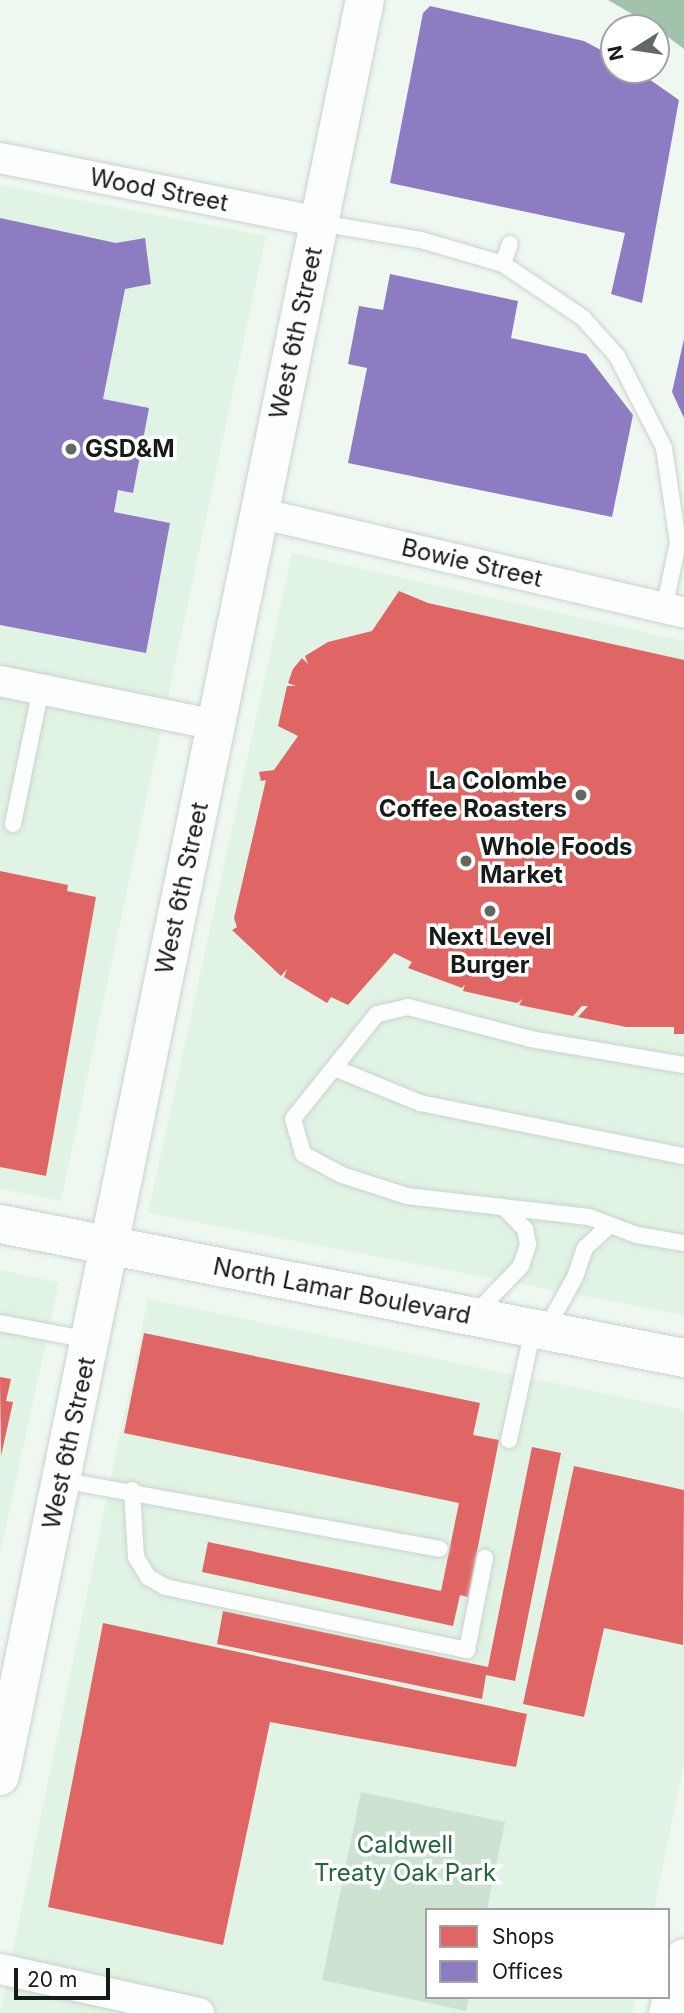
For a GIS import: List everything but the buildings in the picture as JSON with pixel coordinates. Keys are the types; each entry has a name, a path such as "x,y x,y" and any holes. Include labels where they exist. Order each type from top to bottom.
{"main road":[{"name":"West 6th Street","path":"2,1755 90,1340 365,0"},
{"name":"North Lamar Boulevard","path":"0,1224 684,1357"},
{"path":"668,2013 684,1958"}],"street":[{"name":"Wood Street","path":"0,158 319,222"},
{"name":"Bowie Street","path":"259,513 674,611"},
{"path":"0,681 216,724"},
{"path":"0,1969 152,2008 200,2013"}],"lane":[{"path":"319,222 421,240 503,264 583,318 617,356 647,410 664,448 675,505 678,543 674,611"},
{"path":"503,264 510,244"},
{"path":"13,824 41,689"},
{"path":"684,1065 531,1039 408,1007 377,1014 337,1069 293,1119 303,1154 342,1175 407,1196 589,1217 610,1225 684,1242"},
{"path":"337,1069 420,1103 684,1156"},
{"path":"472,1317 513,1277 524,1255 525,1229 506,1209"},
{"path":"509,1440 539,1330 575,1277 585,1248 610,1225"},
{"path":"0,1323 90,1340"},
{"path":"61,1480 132,1490 440,1549"},
{"path":"132,1490 136,1557 148,1577 165,1587 467,1650 485,1558"}],"shaded area":[{"path":"608,0 684,0 684,49 670,38 670,14 632,14"},
{"path":"0,185 266,236 61,1201 0,1189"},
{"name":"Whole Foods Market","path":"292,553 684,641 684,1315 148,1213"},
{"path":"0,1270 59,1282 0,1554"},
{"path":"148,1299 684,1410 684,1763 654,1908 425,1908 425,1999 636,1999 632,2013 0,2013"}],"green space":[{"name":"Caldwell Treaty Oak Park","path":"361,1792 505,1822 487,1908 425,1908 425,1999 469,1999 466,2011 322,1980"}],"place":[{"name":"GSD&M","path":"71,449"},
{"name":"La Colombe Coffee Roasters","path":"581,795"},
{"name":"Whole Foods Market","path":"466,861"},
{"name":"Next Level Burger","path":"490,911"}]}
